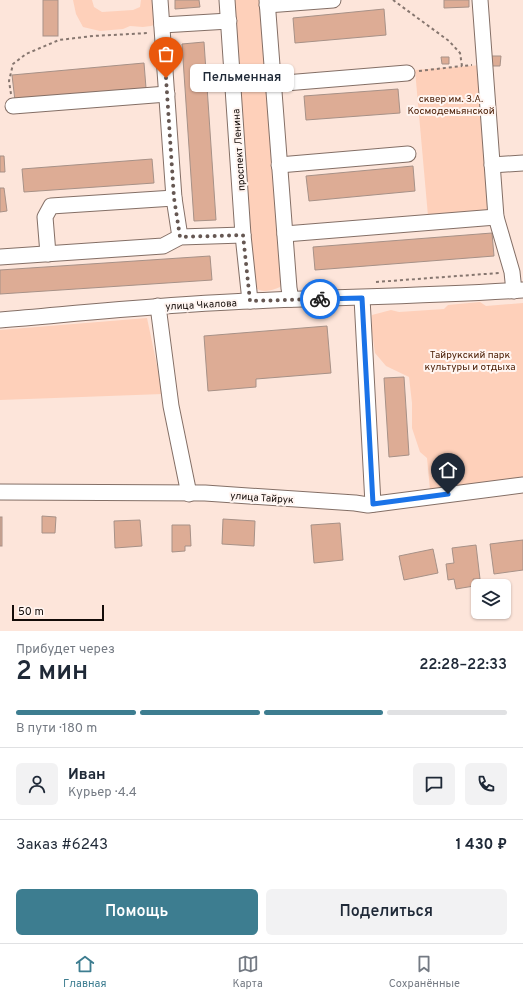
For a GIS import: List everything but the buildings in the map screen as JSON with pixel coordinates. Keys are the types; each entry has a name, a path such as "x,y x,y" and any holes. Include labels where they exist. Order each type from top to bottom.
{"street":[{"path":"160,0 174,198 180,237"},
{"name":"проспект Ленина","path":"227,0 243,235 250,301"},
{"path":"291,299 267,3 333,0"},
{"path":"480,0 496,217 518,290"},
{"path":"162,28 228,20"},
{"path":"273,84 407,73"},
{"path":"13,106 167,94"},
{"path":"280,164 408,154"},
{"path":"492,165 523,163"},
{"path":"48,254 45,217 51,206 174,198"},
{"path":"285,234 496,217"},
{"path":"0,257 163,246 180,237 243,235"},
{"name":"улица Чкалова","path":"0,320 158,306 518,290"},
{"path":"362,298 373,504"},
{"path":"158,306 171,406 189,494"},
{"name":"улица Тайрук","path":"0,492 206,493 368,505 523,485"}],"path":[{"path":"393,0 449,41 460,53 462,66"},
{"path":"13,106 9,81 13,64 26,54 59,40 162,28"},
{"path":"407,73 475,65"},
{"path":"376,282 512,272"}],"green space":[{"path":"73,0 92,0 94,7 102,12 133,10 140,7 141,0 155,0 156,24 143,27 130,26 123,29 100,31 83,27 76,14"},
{"path":"232,0 261,0 282,282 280,287 266,291 258,290 252,285"},
{"name":"сквер им. З.А. Космодемьянской","path":"482,65 494,211 428,216 415,70"},
{"name":"Тайрукский парк культуры и отдыха","path":"480,302 486,306 523,303 523,479 430,490 427,458 420,452 412,428 412,403 409,377 386,366 375,353 372,332 372,315 391,310 399,312 444,309 448,305"},
{"path":"147,318 163,394 0,400 0,330"}],"way so far":[{"path":"166,78 174,198 180,237 243,235 250,301 320,299"}],"place":[{"name":"Пельменная","path":"166,78"}],"route":[{"path":"320,299 362,298 373,504 448,494"}]}
